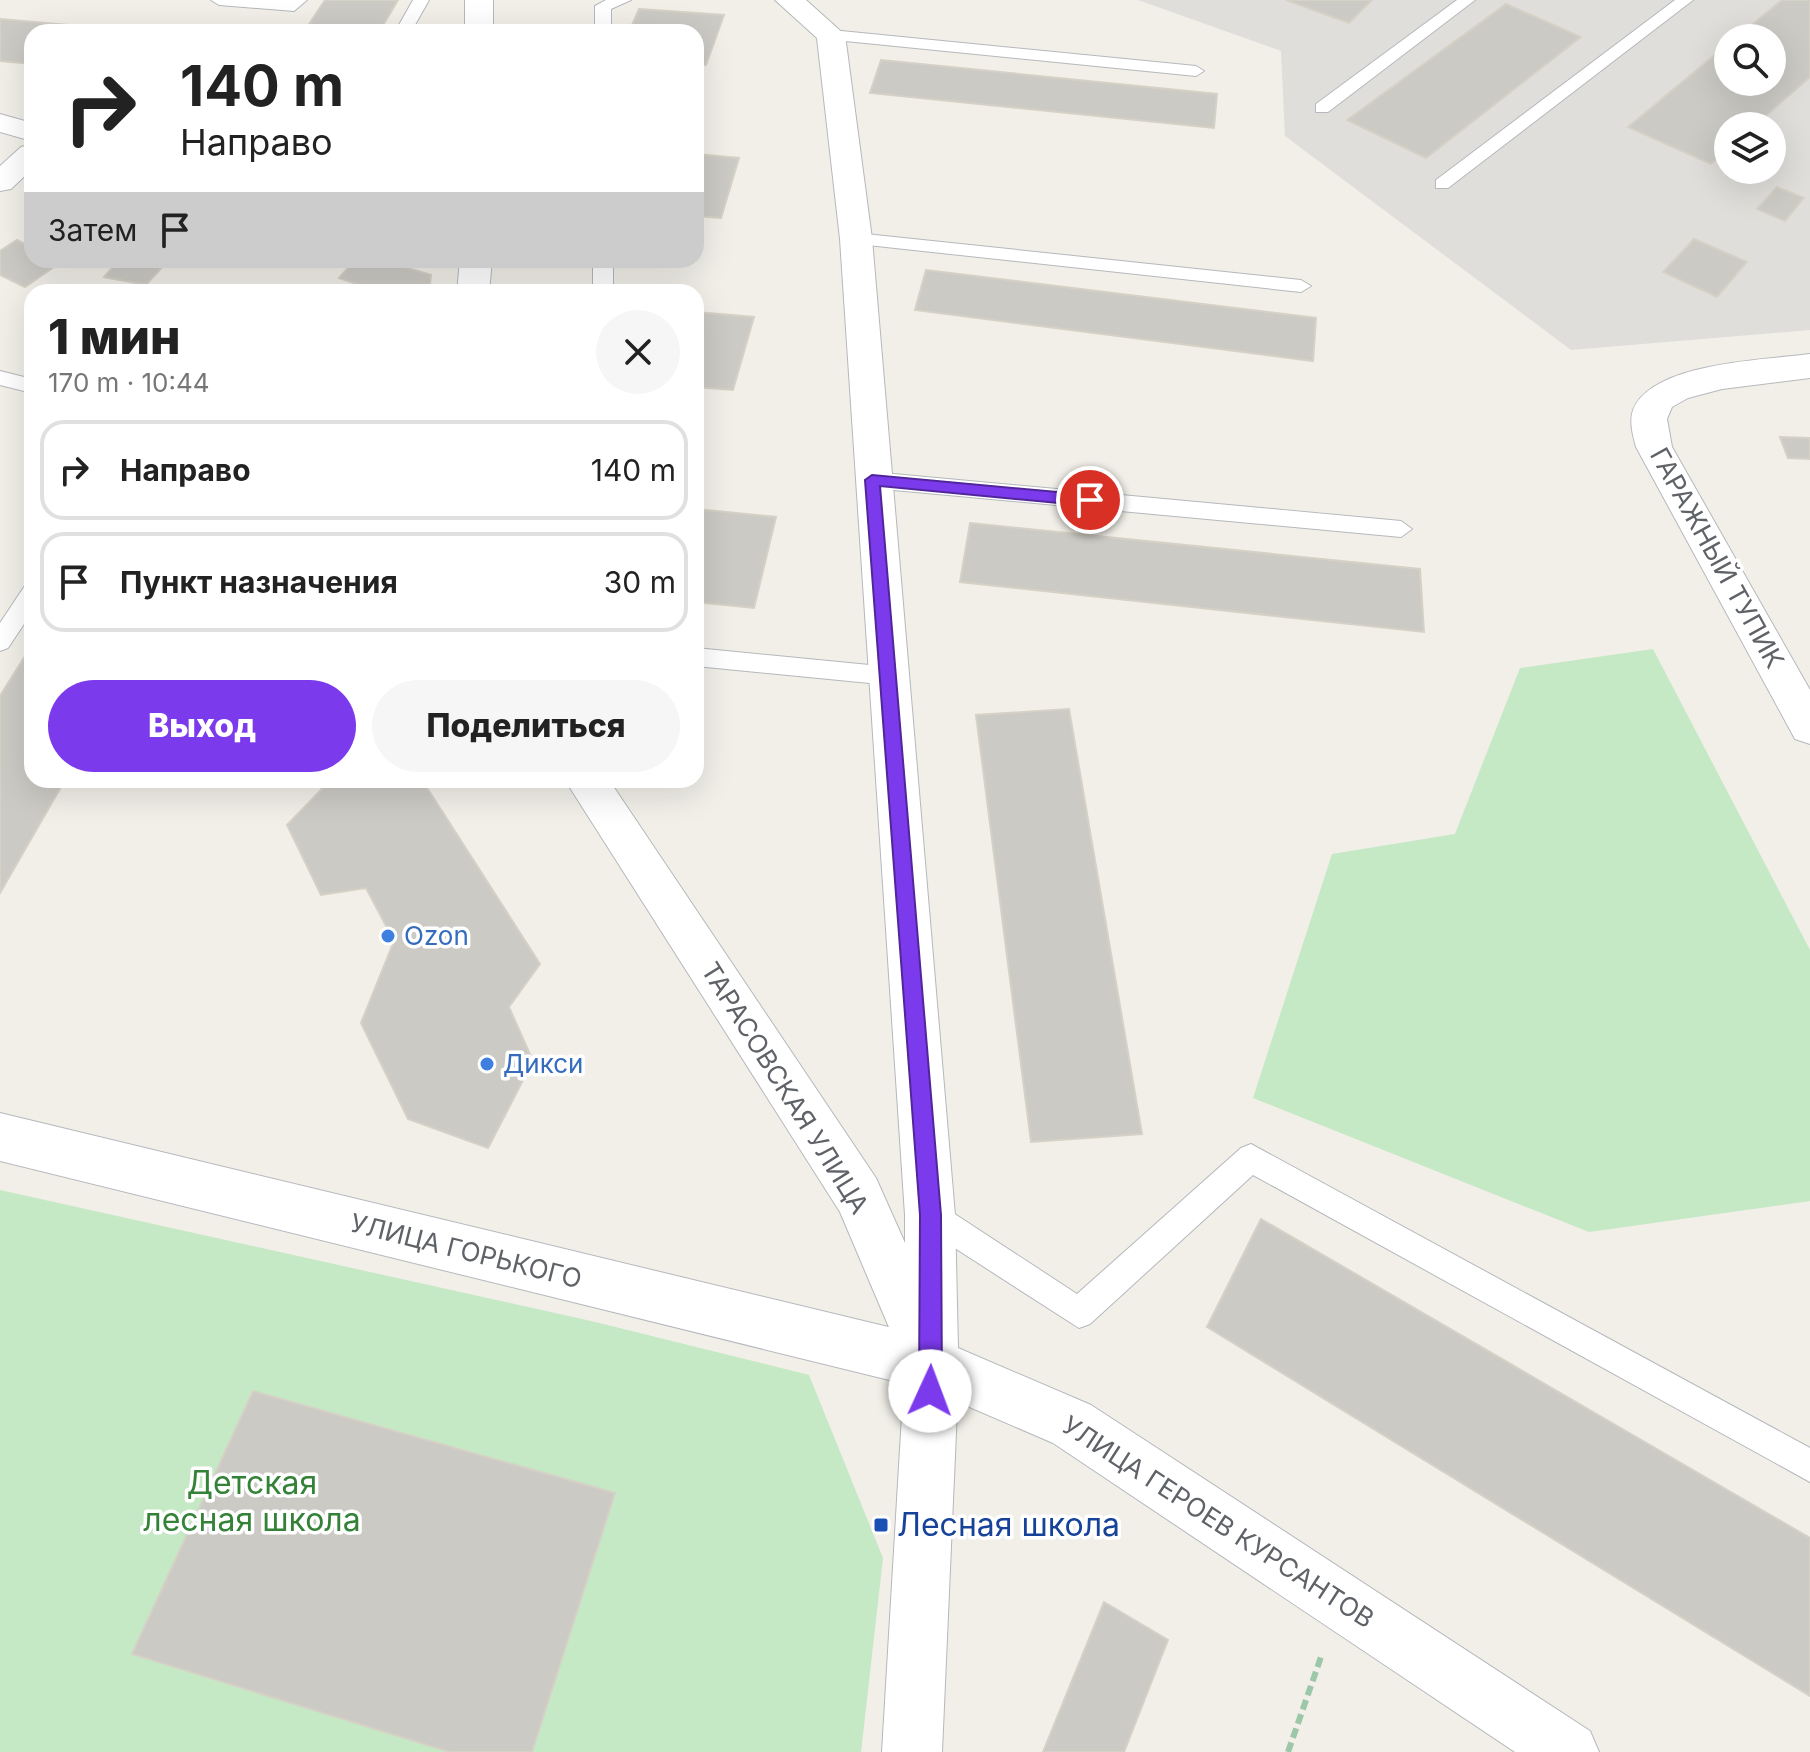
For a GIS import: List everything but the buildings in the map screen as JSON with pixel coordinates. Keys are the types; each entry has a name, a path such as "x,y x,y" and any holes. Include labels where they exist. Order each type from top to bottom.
{"street":[{"path":"479,0 479,24"},
{"path":"789,0 831,35 856,239 930,1215 932,1364"},
{"path":"0,123 24,130"},
{"path":"0,182 24,160"},
{"name":"ГАРАЖНЫЙ ТУПИК","path":"1810,366 1682,385 1660,395 1651,409 1649,426 1654,447 1810,727"},
{"name":"ТАРАСОВСКАЯ УЛИЦА","path":"591,788 858,1195 932,1364 912,1752"},
{"name":"УЛИЦА ГОРЬКОГО","path":"0,1137 932,1364"},
{"name":"УЛИЦА ГЕРОЕВ КУРСАНТОВ","path":"932,1364 1072,1424 1569,1752"}],"lane":[{"path":"219,0 294,6 299,0"},
{"path":"408,24 421,0"},
{"path":"603,24 603,6 623,0"},
{"path":"1322,108 1467,0"},
{"path":"1442,184 1685,0"},
{"path":"831,35 1196,71"},
{"path":"856,239 1301,286"},
{"path":"0,378 24,384"},
{"path":"872,480 1401,529"},
{"path":"0,642 24,605"},
{"path":"704,658 890,676"},
{"path":"930,1215 1079,1313 1251,1158 1810,1466"}],"path":[{"path":"1288,1752 1340,1601"}],"shaded area":[{"path":"1138,0 1810,0 1810,330 1571,350 1285,136 1281,51"}],"green space":[{"path":"1653,649 1810,950 1810,1201 1589,1232 1253,1098 1332,854 1455,834 1520,668"},
{"name":"Детская лесная школа","path":"0,1190 591,1321 809,1375 883,1558 861,1752 0,1752"}],"place":[{"name":"Ozon","path":"388,936"},
{"name":"Дикси","path":"487,1064"},
{"name":"Лесная школа","path":"881,1525"}],"route":[{"path":"930,1391 930,1215 890,676 872,480 1090,500"}]}
